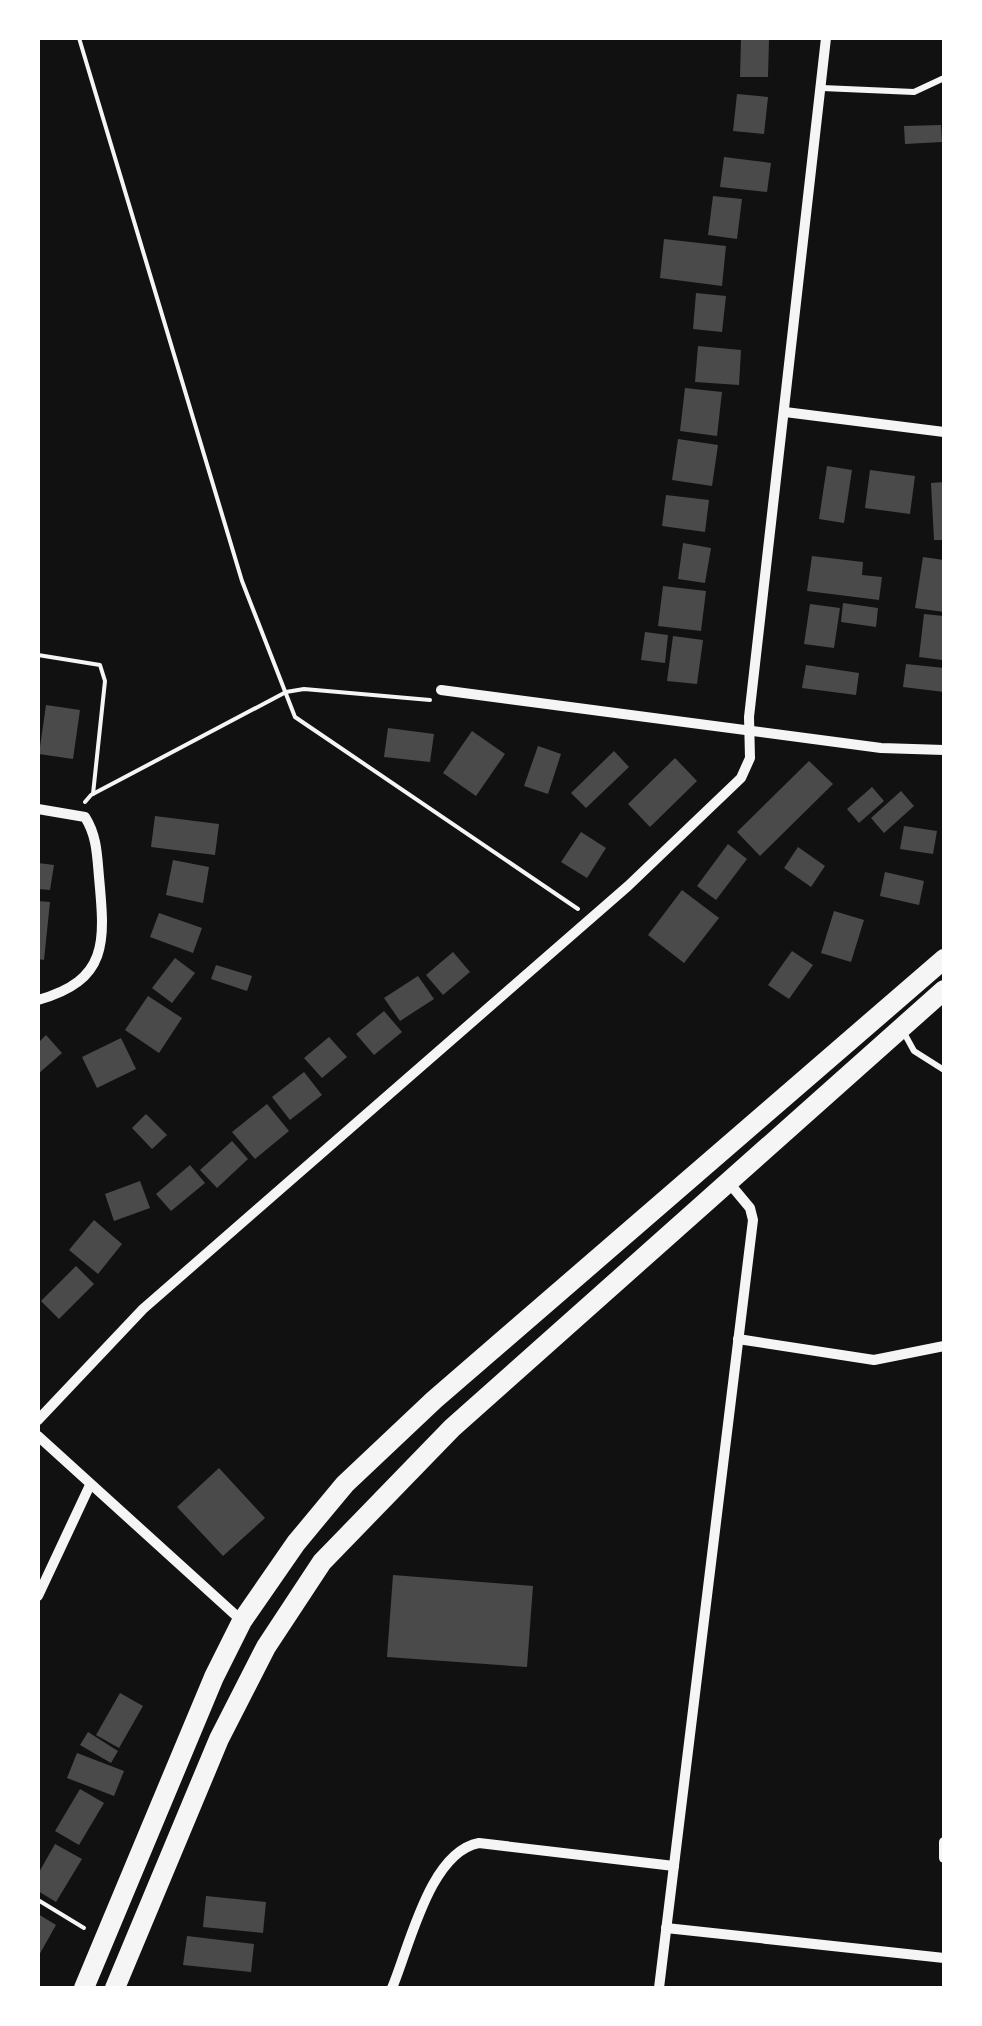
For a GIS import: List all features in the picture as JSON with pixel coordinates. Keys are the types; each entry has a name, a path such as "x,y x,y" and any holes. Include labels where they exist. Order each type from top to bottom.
{"highway":[{"path":"84,1988 186,1742 242,1621 296,1543 346,1484 434,1400 944,958"},
{"path":"114,1988 219,1739 266,1647 322,1562 417,1461 944,990"},
{"path":"708,1160 730,1184"},
{"path":"242,1621 266,1647"}],"street":[{"path":"38,1420 143,1308 590,920 741,778 750,758 749,716 826,38"},
{"path":"785,412 944,432"},
{"path":"441,690 881,748 944,750"},
{"path":"38,809 85,817 94,832 104,933 94,966 72,990 38,1000"},
{"path":"659,1988 753,1220 730,1184"},
{"path":"738,1339 874,1360 944,1346"},
{"path":"38,1436 242,1621"},
{"path":"38,1596 90,1485"},
{"path":"392,1988 442,1865 460,1847 479,1842 674,1866"},
{"path":"944,1842 944,1858"},
{"path":"666,1928 944,1958"}],"lane":[{"path":"822,88 914,92 944,78"},
{"path":"900,1027 914,1051 944,1070"}],"path":[{"path":"79,38 242,580 295,717 590,920"},
{"path":"38,655 100,664 105,681 93,794"},
{"path":"76,814 93,794 286,692 304,688 428,702 441,690"},
{"path":"38,1900 84,1928"}],"building":[{"path":"741,39 769,40 768,77 740,77"},
{"path":"737,94 768,97 764,134 733,131"},
{"path":"941,125 942,142 905,144 904,126"},
{"path":"724,157 771,163 767,192 720,187"},
{"path":"713,196 742,199 737,239 708,235"},
{"path":"664,239 726,246 722,286 660,278"},
{"path":"696,293 726,296 722,332 693,329"},
{"path":"698,346 741,350 739,385 695,382"},
{"path":"685,388 722,392 717,436 680,431"},
{"path":"678,439 718,445 712,486 672,480"},
{"path":"827,466 852,470 844,523 819,519"},
{"path":"870,470 915,476 910,514 865,508"},
{"path":"944,482 944,540 934,540 931,483"},
{"path":"666,495 709,500 705,532 662,526"},
{"path":"683,543 711,548 705,583 678,579"},
{"path":"812,556 863,562 862,575 882,577 879,600 807,591"},
{"path":"923,557 944,560 944,612 915,608"},
{"path":"663,586 706,591 701,631 658,626"},
{"path":"843,603 878,608 876,627 841,622"},
{"path":"810,604 840,608 834,648 804,644"},
{"path":"924,614 944,616 942,660 919,657"},
{"path":"645,632 668,635 665,663 641,660"},
{"path":"673,636 703,640 697,684 667,681"},
{"path":"906,664 944,668 944,692 903,687"},
{"path":"806,665 859,673 856,695 802,688"},
{"path":"46,705 80,710 73,759 39,754"},
{"path":"388,728 434,734 430,762 384,757"},
{"path":"472,731 505,754 476,796 443,773"},
{"path":"538,746 561,754 548,794 524,786"},
{"path":"614,751 629,767 586,808 571,793"},
{"path":"675,758 697,781 650,827 628,804"},
{"path":"809,761 833,784 760,856 737,832"},
{"path":"872,787 884,801 859,823 847,809"},
{"path":"901,791 914,806 884,833 871,818"},
{"path":"155,816 219,824 215,855 151,847"},
{"path":"904,826 937,831 933,854 900,849"},
{"path":"581,832 606,848 587,878 561,862"},
{"path":"728,844 747,859 716,900 697,886"},
{"path":"798,847 825,866 811,887 784,868"},
{"path":"173,860 209,867 203,903 166,895"},
{"path":"38,863 54,865 50,890 38,889"},
{"path":"885,872 924,881 919,905 880,896"},
{"path":"682,890 719,918 684,963 648,935"},
{"path":"38,901 50,902 44,960 38,959"},
{"path":"834,911 864,920 851,962 821,953"},
{"path":"159,913 202,928 193,953 150,937"},
{"path":"792,951 813,965 789,999 768,985"},
{"path":"453,952 470,972 443,995 426,975"},
{"path":"175,958 195,973 172,1003 152,988"},
{"path":"216,965 252,976 247,991 211,979"},
{"path":"418,976 434,999 400,1021 384,998"},
{"path":"148,996 182,1018 159,1053 125,1030"},
{"path":"384,1011 402,1032 374,1055 356,1034"},
{"path":"46,1035 62,1053 38,1074 38,1043"},
{"path":"329,1037 347,1057 322,1078 304,1058"},
{"path":"121,1038 136,1069 97,1088 82,1057"},
{"path":"304,1072 322,1095 290,1120 272,1097"},
{"path":"267,1104 289,1131 255,1159 232,1132"},
{"path":"146,1114 167,1135 152,1149 132,1128"},
{"path":"232,1141 248,1159 217,1188 200,1170"},
{"path":"190,1165 205,1183 171,1211 156,1194"},
{"path":"140,1181 150,1208 114,1221 105,1194"},
{"path":"94,1220 122,1244 98,1274 69,1250"},
{"path":"76,1266 94,1284 59,1319 41,1301"},
{"path":"219,1468 265,1518 223,1556 177,1507"},
{"path":"393,1575 533,1586 527,1667 387,1657"},
{"path":"120,1693 143,1706 119,1748 96,1735"},
{"path":"88,1732 118,1751 111,1763 80,1745"},
{"path":"77,1753 124,1771 114,1796 67,1778"},
{"path":"80,1789 104,1803 79,1845 55,1831"},
{"path":"55,1844 82,1859 56,1902 38,1891 38,1874"},
{"path":"206,1896 266,1902 263,1933 203,1927"},
{"path":"38,1914 56,1925 38,1957"},
{"path":"187,1936 254,1944 251,1972 183,1965"}]}
